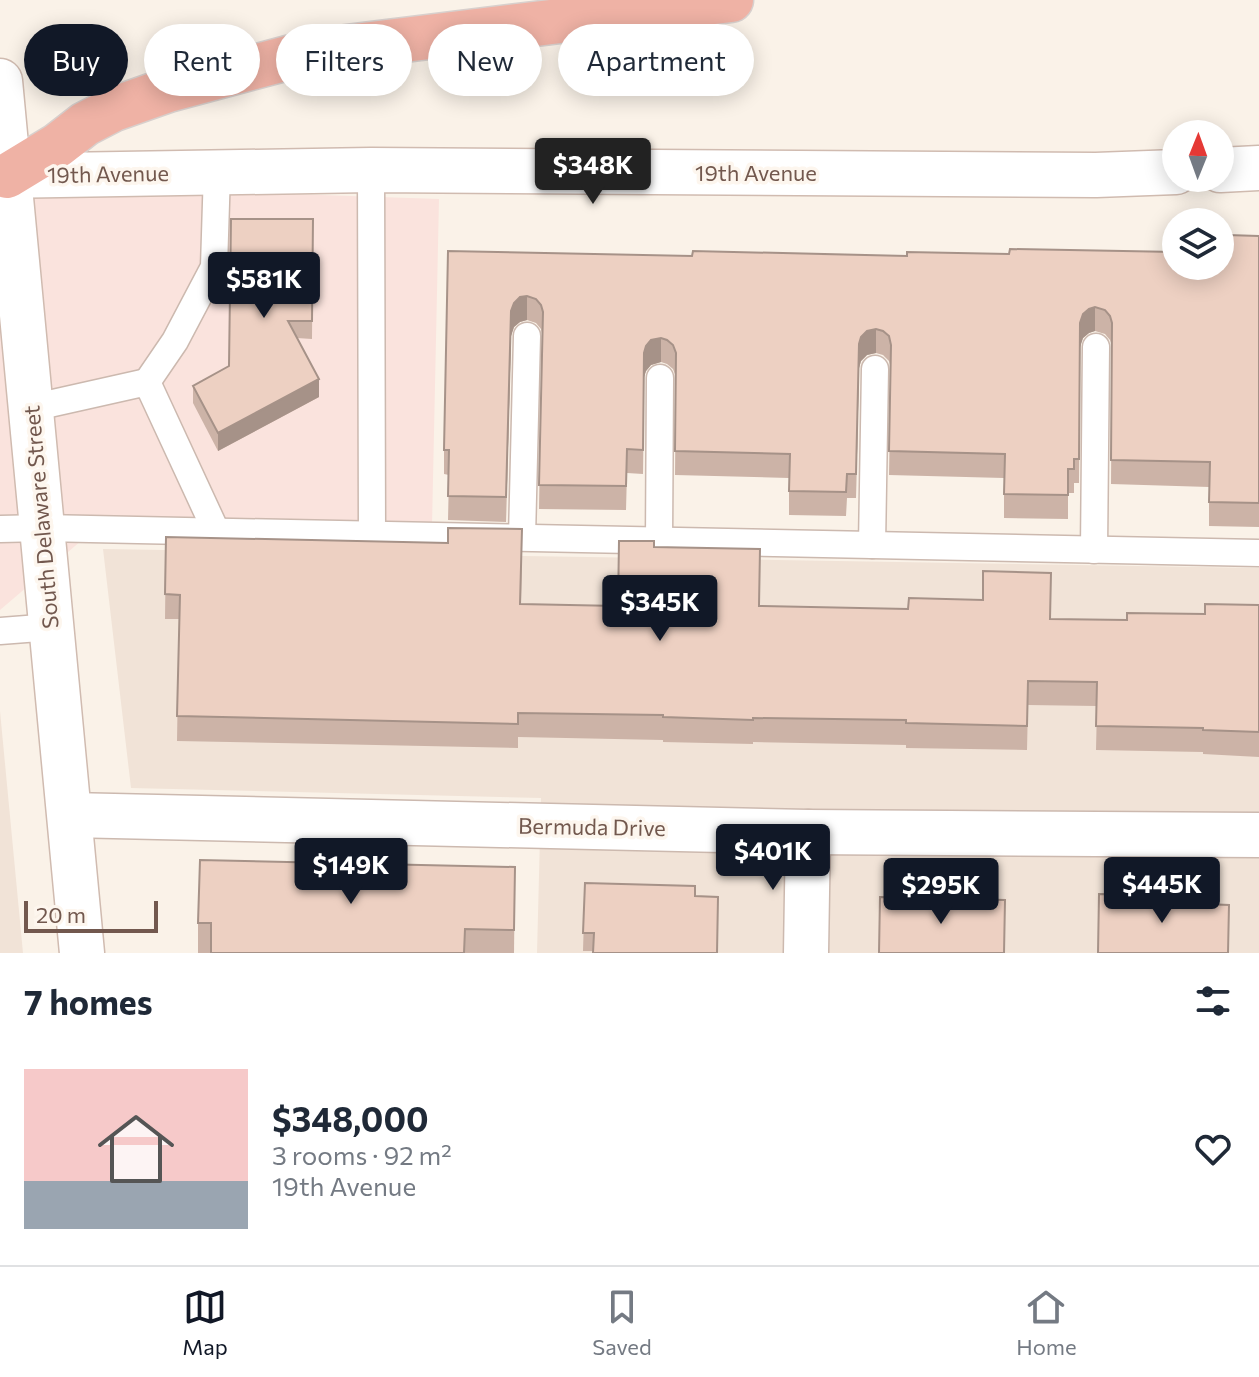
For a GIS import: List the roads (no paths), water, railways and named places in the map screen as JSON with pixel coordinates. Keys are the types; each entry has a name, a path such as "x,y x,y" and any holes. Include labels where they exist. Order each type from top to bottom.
{"highway":[{"path":"4,176 114,109 168,90 314,51 731,0"}],"main road":[{"name":"South Delaware Street","path":"0,81 4,176 31,408 82,953"},
{"path":"1234,169 1259,168"},
{"name":"19th Avenue","path":"4,176 371,170 1081,175 1162,172"},
{"name":"Bermuda Drive","path":"70,815 808,832 1259,835"},
{"path":"806,953 808,832"}],"lane":[{"path":"371,170 372,534"},
{"path":"31,408 147,382 175,341 214,267 217,171"},
{"path":"522,537 527,336"},
{"path":"1094,550 1096,347"},
{"path":"872,545 875,369"},
{"path":"659,541 660,378"},
{"path":"147,382 216,531"},
{"path":"0,529 1259,553"},
{"path":"0,631 52,627"}]}
